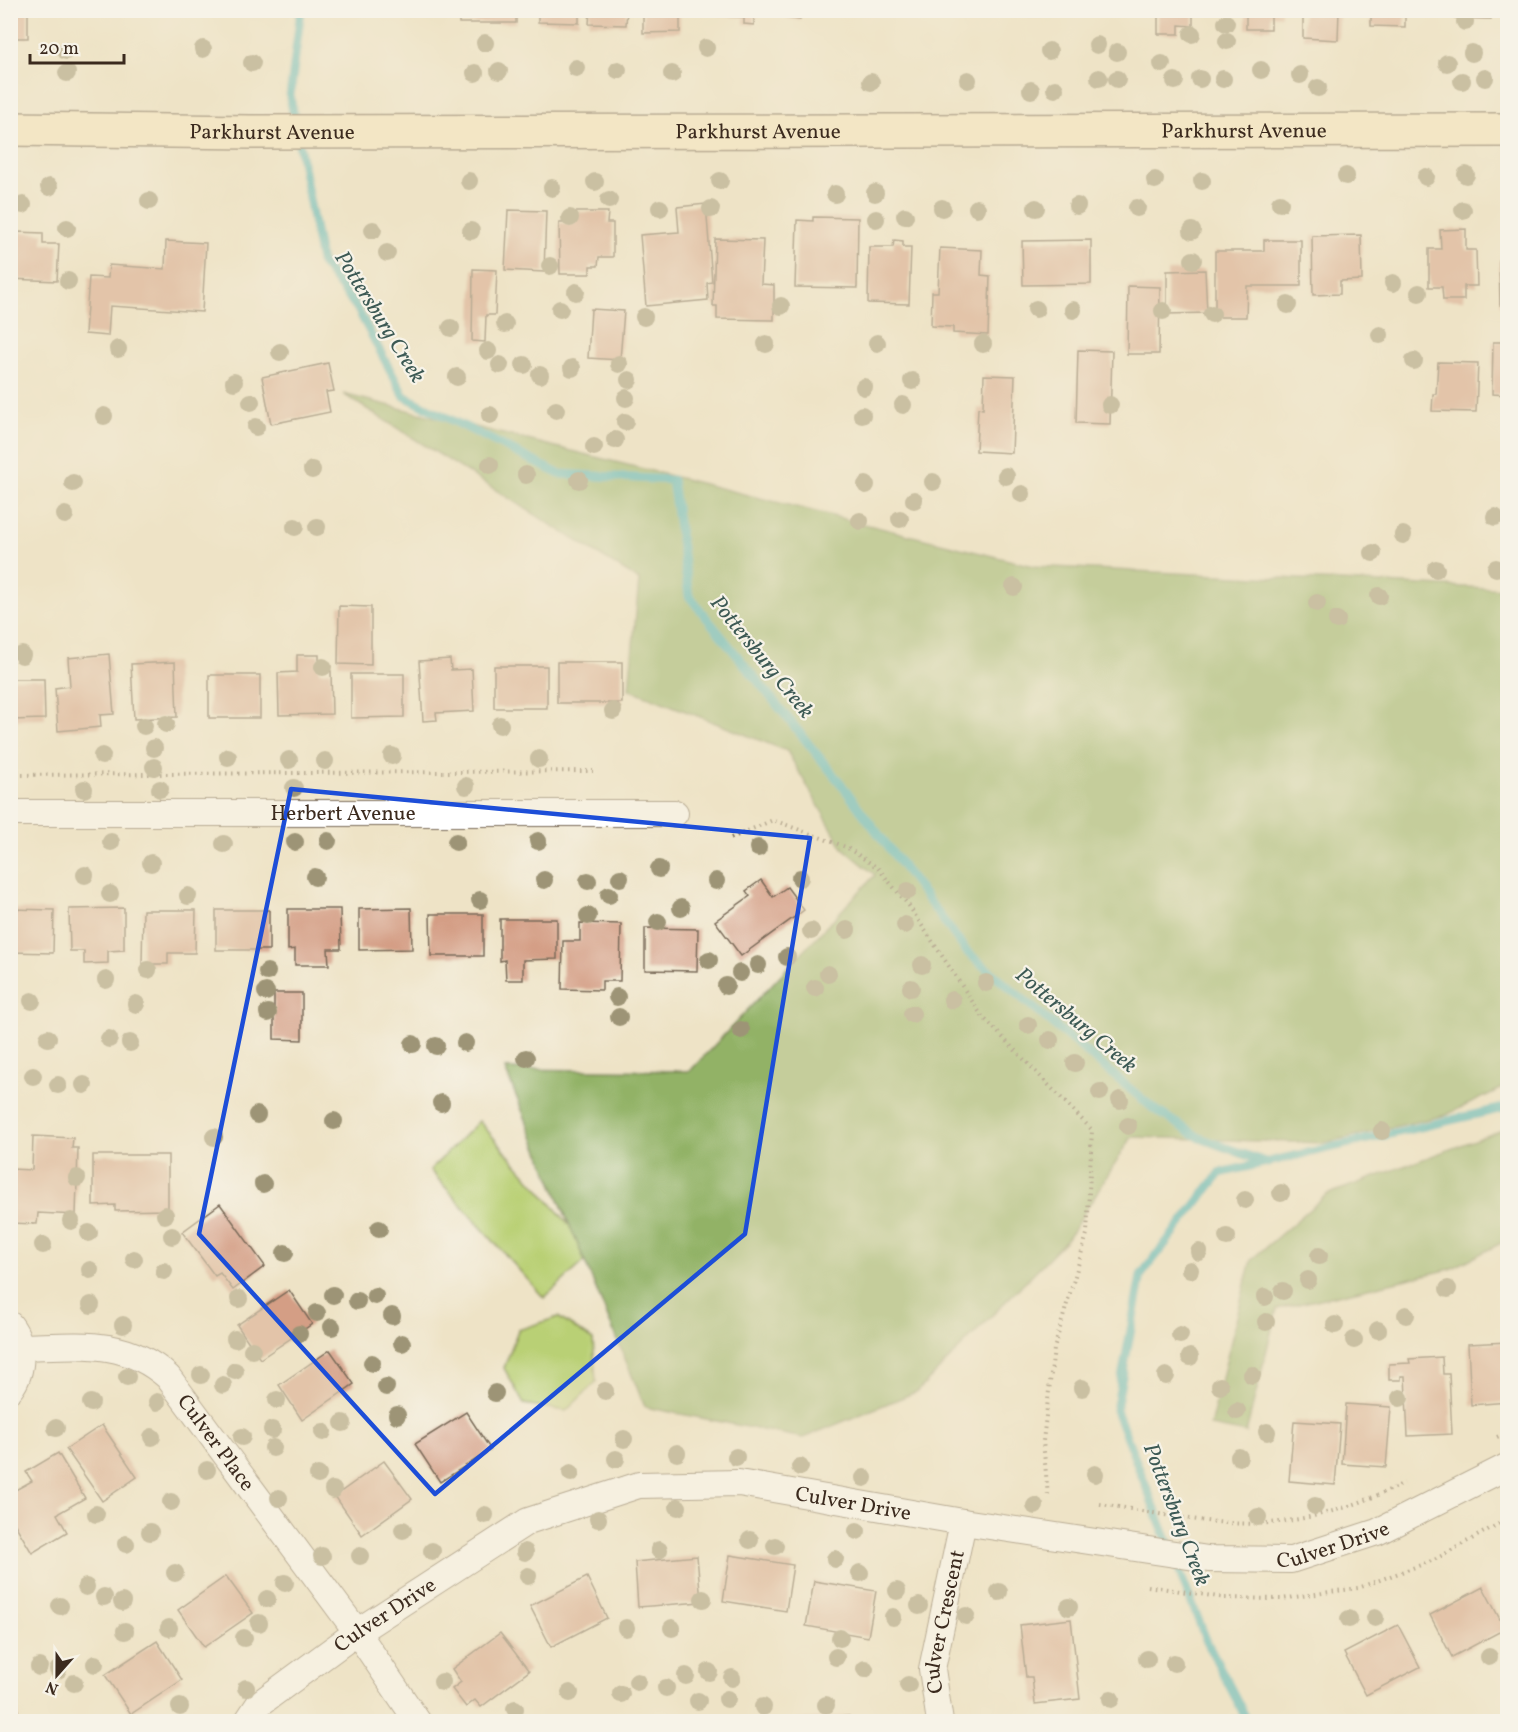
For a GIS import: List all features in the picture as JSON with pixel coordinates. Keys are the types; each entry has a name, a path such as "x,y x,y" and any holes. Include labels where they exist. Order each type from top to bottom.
{"street":[{"name":"Parkhurst Avenue","path":"10,129 346,132 1508,129"},
{"name":"Herbert Avenue","path":"10,813 675,813"},
{"name":"Culver Place","path":"10,1389 20,1365 15,1336 106,1346 128,1351 152,1363 168,1377 357,1632"},
{"name":"Culver Drive","path":"247,1722 259,1704 357,1632 528,1521 639,1485 740,1483 963,1522 1208,1559 1291,1560 1377,1532 1506,1469"},
{"name":"Culver Crescent","path":"940,1722 932,1669 963,1522"},
{"path":"357,1632 418,1722"}],"path":[{"path":"10,775 593,771"},
{"path":"731,838 772,820 846,847 878,868 909,906 982,1016 1092,1130 1087,1234 1054,1349 1043,1441 1048,1496"},
{"path":"1487,1443 1508,1432"},
{"path":"1100,1504 1194,1518 1268,1523 1314,1516 1373,1498 1414,1478"},
{"path":"1148,1586 1225,1598 1281,1599 1358,1588 1434,1560 1502,1522"}],"highlighted area":[{"path":"291,789 810,838 745,1234 435,1494 199,1234"}],"green space":[{"path":"343,394 1033,566 1507,589 1507,1086 1446,1115 1323,1143 1132,1137 1068,1238 918,1391 803,1438 645,1407 505,1069 690,1071 875,875 843,848 787,751 629,689 639,580"},
{"path":"479,1121 594,1253 544,1298 430,1170"},
{"path":"1507,1128 1507,1240 1451,1269 1277,1309 1246,1433 1210,1426 1251,1260 1326,1195"},
{"path":"558,1317 593,1340 596,1382 566,1411 524,1404 504,1368 518,1330"}],"building":[{"path":"10,10 28,10 28,38 10,38"},
{"path":"459,10 516,10 516,23 459,23"},
{"path":"538,10 579,10 579,23 538,22"},
{"path":"590,10 627,10 626,25 589,24"},
{"path":"643,10 680,10 680,32 643,33"},
{"path":"720,10 759,10 759,17 754,17 754,25 744,24 744,17 720,16"},
{"path":"787,10 801,10 800,20 786,18"},
{"path":"959,10 1001,10 1001,15 959,15"},
{"path":"1027,10 1079,10 1079,16 1027,16"},
{"path":"1158,10 1193,10 1193,26 1179,25 1179,34 1158,34"},
{"path":"1246,10 1281,10 1281,16 1271,15 1271,29 1246,29"},
{"path":"1303,10 1339,10 1338,40 1303,38"},
{"path":"1368,10 1411,10 1410,15 1405,16 1405,27 1371,26 1371,15 1367,15"},
{"path":"1454,10 1491,10 1491,19 1454,18"},
{"path":"706,204 712,282 707,283 708,300 646,306 640,235 679,232 677,207"},
{"path":"508,210 546,211 544,272 505,270"},
{"path":"574,212 608,212 607,223 613,223 613,257 599,257 598,266 590,266 590,274 560,274 559,223 574,223"},
{"path":"813,217 858,218 857,288 795,287 797,220 813,221"},
{"path":"1466,229 1466,250 1476,250 1477,286 1464,286 1464,300 1443,300 1442,287 1429,287 1429,249 1441,249 1440,230"},
{"path":"16,232 43,233 43,244 59,244 57,281 10,279 12,242 16,242"},
{"path":"1361,235 1362,280 1340,281 1340,294 1313,295 1312,236"},
{"path":"715,239 763,240 761,284 774,285 774,320 717,319 717,306 713,306"},
{"path":"894,240 903,241 903,247 911,247 909,304 868,303 869,247 893,247"},
{"path":"1091,240 1091,284 1023,285 1022,241"},
{"path":"1264,240 1301,240 1301,286 1247,286 1246,317 1215,317 1215,251 1264,251"},
{"path":"166,241 206,243 202,312 110,306 108,336 85,334 89,277 108,278 109,265 165,269"},
{"path":"940,248 982,250 981,275 990,276 988,335 953,333 953,327 931,326 932,292 938,292"},
{"path":"1499,261 1508,261 1508,305 1500,305"},
{"path":"473,269 497,270 495,315 486,315 485,342 472,341"},
{"path":"1205,270 1207,313 1167,314 1167,271"},
{"path":"1128,286 1160,287 1159,354 1127,354"},
{"path":"591,309 624,311 620,360 588,358"},
{"path":"10,316 15,316 12,366 10,366"},
{"path":"1493,342 1508,342 1508,395 1492,394"},
{"path":"1078,350 1112,351 1110,424 1076,423"},
{"path":"1438,362 1478,363 1476,412 1432,411 1433,394 1436,394"},
{"path":"328,363 334,391 326,392 330,412 271,424 262,377"},
{"path":"984,375 1015,376 1012,453 976,451 978,408 983,409"},
{"path":"339,606 371,607 371,665 338,664"},
{"path":"109,654 114,714 100,715 101,727 58,731 55,688 70,686 68,658"},
{"path":"297,655 319,655 319,672 331,671 332,714 279,715 278,673 297,672"},
{"path":"450,659 451,670 472,669 474,711 436,713 437,720 423,721 419,661"},
{"path":"175,662 177,717 134,719 131,664"},
{"path":"557,662 622,662 622,703 557,703"},
{"path":"494,666 547,666 547,708 494,708"},
{"path":"351,674 404,674 404,717 351,718"},
{"path":"209,675 260,675 260,718 209,718"},
{"path":"10,679 44,679 45,719 10,720"},
{"path":"761,880 773,897 787,887 804,910 741,956 715,921 750,896 746,891"},
{"path":"124,908 124,950 108,951 108,963 84,964 84,951 70,951 69,909"},
{"path":"411,908 412,949 359,950 359,909"},
{"path":"10,909 54,910 53,953 10,952"},
{"path":"288,909 340,909 341,949 328,949 329,965 295,965 295,949 288,950"},
{"path":"143,910 196,910 195,953 168,953 168,964 142,964"},
{"path":"216,910 269,910 269,950 216,950"},
{"path":"430,914 483,914 483,956 431,956"},
{"path":"500,919 557,919 557,959 523,960 523,980 506,980 505,960 500,961"},
{"path":"580,923 621,924 620,981 602,981 602,990 562,989 563,941 580,941"},
{"path":"645,928 698,929 697,971 645,970"},
{"path":"274,993 302,993 302,1040 274,1039"},
{"path":"33,1136 73,1138 72,1148 78,1148 76,1215 38,1213 37,1224 10,1223 10,1169 32,1170"},
{"path":"93,1155 168,1155 168,1210 115,1211 115,1205 93,1206"},
{"path":"220,1204 265,1266 233,1290 220,1273 215,1276 182,1232"},
{"path":"289,1290 312,1324 260,1359 237,1325"},
{"path":"1508,1342 1508,1402 1471,1405 1468,1344"},
{"path":"330,1350 354,1384 302,1420 279,1385"},
{"path":"1442,1357 1443,1374 1449,1374 1452,1434 1408,1436 1405,1376 1401,1376 1401,1380 1389,1380 1389,1364 1410,1363 1409,1359"},
{"path":"1346,1404 1391,1407 1386,1467 1342,1464"},
{"path":"466,1412 491,1450 440,1482 415,1444"},
{"path":"1294,1421 1340,1424 1335,1485 1289,1481"},
{"path":"102,1425 137,1477 102,1501 66,1449"},
{"path":"58,1453 85,1498 57,1514 67,1532 32,1553 10,1516 10,1493 32,1481 26,1472"},
{"path":"384,1461 412,1499 362,1535 335,1496"},
{"path":"730,1555 793,1565 786,1611 723,1601"},
{"path":"697,1556 701,1602 638,1607 635,1562"},
{"path":"226,1576 253,1613 204,1647 178,1610"},
{"path":"587,1577 607,1618 551,1647 530,1606"},
{"path":"814,1581 876,1591 868,1637 806,1626"},
{"path":"1483,1587 1505,1629 1452,1657 1430,1615"},
{"path":"1071,1619 1080,1699 1035,1704 1032,1677 1026,1677 1020,1625"},
{"path":"1398,1625 1420,1667 1366,1695 1344,1653"},
{"path":"500,1633 529,1671 481,1707 475,1700 466,1707 452,1689 461,1682 452,1669"},
{"path":"157,1641 182,1680 131,1714 105,1675"},
{"path":"10,1704 18,1704 18,1722 10,1722"},
{"path":"849,1716 849,1722 796,1722 796,1720"}],"waterway":[{"name":"Pottersburg Creek","path":"301,10 290,96 321,262 357,308 404,396 559,474 672,480 689,596 841,784 967,952 1154,1109 1200,1138 1268,1163"},
{"name":"Pottersburg Creek","path":"1248,1722 1207,1642 1116,1410 1141,1275 1220,1173 1508,1107"}]}
